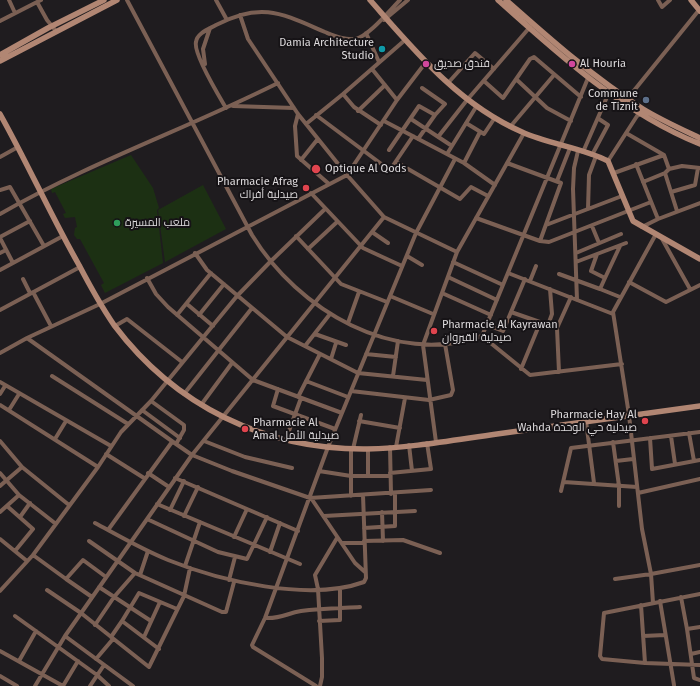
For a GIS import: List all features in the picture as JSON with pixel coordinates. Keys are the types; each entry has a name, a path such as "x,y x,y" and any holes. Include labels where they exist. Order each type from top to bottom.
{"street":[{"path":"9,0 15,13"},
{"path":"0,61 52,29 104,0"},
{"path":"0,55 52,29 117,0"},
{"path":"127,0 247,226 270,262 295,288 314,304 330,314 374,334 398,341 423,346 445,344 482,336"},
{"path":"216,0 226,20"},
{"path":"370,0 426,62 476,107 510,127 524,133 560,146 608,160 633,221 642,228 656,234 700,259"},
{"path":"385,17 400,0"},
{"path":"226,108 208,76 201,55 196,47 196,40 210,28 240,15 268,12 281,13 344,39 355,39 366,33 408,0"},
{"path":"498,0 506,2 531,26 580,67 640,112 700,144"},
{"path":"658,0 662,7 670,0"},
{"path":"628,98 699,10 691,0"},
{"path":"0,21 39,1 52,29"},
{"path":"240,15 248,39 298,114 317,140 384,216 457,252"},
{"path":"438,137 467,100 531,26"},
{"path":"201,55 210,28"},
{"path":"366,33 379,62"},
{"path":"306,124 405,40"},
{"path":"448,83 474,52 494,69"},
{"path":"484,81 503,98 530,59 534,57 581,97"},
{"path":"0,353 51,326 100,304 311,192 347,175 397,100 426,62"},
{"path":"580,67 588,78 628,98 640,112 700,138"},
{"path":"372,69 397,100"},
{"path":"510,127 554,75"},
{"path":"482,336 588,78"},
{"path":"516,79 550,110 571,121"},
{"path":"0,214 41,191 191,123 233,106 278,83"},
{"path":"358,111 385,86"},
{"path":"418,139 444,104 422,88"},
{"path":"577,300 573,177 581,151 599,118 610,89"},
{"path":"343,94 358,111 381,125"},
{"path":"233,106 294,108"},
{"path":"389,150 420,106 435,115"},
{"path":"447,154 476,107"},
{"path":"608,160 640,112"},
{"path":"0,114 63,236 100,304 115,326 144,361 167,382 201,405 242,426 286,439 328,447 368,449 427,444 700,406"},
{"path":"298,114 295,126 297,153 301,160 329,184"},
{"path":"316,115 388,169 396,162 413,136"},
{"path":"466,123 485,134 494,118"},
{"path":"588,209 589,175 594,155 608,125 599,118"},
{"path":"411,119 452,146"},
{"path":"384,121 464,163 495,185"},
{"path":"464,163 480,132"},
{"path":"436,442 429,400 423,346 433,314 457,252 524,133"},
{"path":"626,133 664,155 669,169"},
{"path":"301,160 317,140"},
{"path":"0,157 18,148"},
{"path":"557,181 570,148"},
{"path":"614,173 664,155"},
{"path":"316,686 252,645 265,618 335,429 406,256 416,233 455,159"},
{"path":"396,162 460,199 471,187 488,196"},
{"path":"507,163 548,177 557,181 560,185 540,241"},
{"path":"636,164 658,219"},
{"path":"643,182 668,172 669,169 682,166 699,168 696,185 671,192"},
{"path":"665,173 677,211"},
{"path":"0,190 10,186 44,246"},
{"path":"311,192 360,246 376,256 402,266"},
{"path":"546,225 622,196"},
{"path":"476,218 523,236 549,242 629,212 651,202"},
{"path":"642,228 658,219 700,203"},
{"path":"0,591 33,555 128,424 151,401 237,296 325,209"},
{"path":"35,686 58,646 192,455 384,216"},
{"path":"13,263 0,238 30,221"},
{"path":"308,249 337,222"},
{"path":"592,226 599,243"},
{"path":"372,232 388,243"},
{"path":"576,253 621,234"},
{"path":"653,603 651,574 642,529 622,364 613,314 620,297 656,234"},
{"path":"0,270 63,236"},
{"path":"296,236 343,286 387,302"},
{"path":"661,237 690,289"},
{"path":"576,262 626,243"},
{"path":"600,290 620,246"},
{"path":"0,253 6,250"},
{"path":"195,253 203,265 211,273 287,337 358,372 427,380"},
{"path":"597,254 591,270 606,278"},
{"path":"406,256 422,264"},
{"path":"453,262 503,285"},
{"path":"487,325 503,331 527,280 536,266"},
{"path":"0,310 80,267"},
{"path":"176,315 211,273"},
{"path":"508,273 613,314"},
{"path":"559,274 620,297"},
{"path":"448,277 497,300"},
{"path":"147,278 156,294 176,315 253,380 342,413"},
{"path":"23,279 51,326"},
{"path":"629,282 664,302 668,302 700,284"},
{"path":"199,315 224,284"},
{"path":"548,325 552,314 550,289"},
{"path":"348,323 359,292"},
{"path":"442,293 491,315"},
{"path":"390,296 433,314"},
{"path":"559,372 556,328 571,298"},
{"path":"186,304 213,326"},
{"path":"184,394 252,308"},
{"path":"511,312 556,328"},
{"path":"305,346 330,314"},
{"path":"115,326 127,319 182,362"},
{"path":"521,368 540,322"},
{"path":"314,334 336,343 346,345"},
{"path":"482,336 530,375 622,364"},
{"path":"27,338 192,455 249,477 310,498 393,494 431,490"},
{"path":"393,376 398,341"},
{"path":"331,359 336,343"},
{"path":"351,391 429,400 448,396 453,393 445,344"},
{"path":"286,439 306,381 320,354"},
{"path":"366,354 396,357"},
{"path":"201,405 232,363"},
{"path":"52,376 128,424"},
{"path":"306,381 348,397"},
{"path":"0,382 18,394 111,446"},
{"path":"0,394 5,386"},
{"path":"278,389 273,406 335,429"},
{"path":"9,410 18,394"},
{"path":"364,528 395,526 396,512 390,475 393,447 400,428 405,398"},
{"path":"151,401 184,424 184,430 176,444"},
{"path":"0,405 98,467"},
{"path":"142,410 180,438"},
{"path":"351,496 352,449 361,415"},
{"path":"55,439 66,421"},
{"path":"359,421 400,428"},
{"path":"586,421 594,484"},
{"path":"561,490 571,448 700,432"},
{"path":"689,433 694,461"},
{"path":"671,436 675,464"},
{"path":"650,438 652,468 700,460"},
{"path":"0,441 22,467 69,505"},
{"path":"204,441 245,457 292,468"},
{"path":"108,530 144,478 172,442"},
{"path":"613,442 619,486 619,506"},
{"path":"319,471 351,476 368,476 390,475 431,469 427,444"},
{"path":"409,445 412,471"},
{"path":"368,449 368,476"},
{"path":"106,454 144,478"},
{"path":"616,461 633,459"},
{"path":"0,486 22,467"},
{"path":"0,473 19,494 56,524"},
{"path":"148,473 169,487"},
{"path":"175,478 298,531"},
{"path":"638,493 700,479"},
{"path":"170,510 184,481"},
{"path":"564,482 637,487"},
{"path":"184,516 198,487"},
{"path":"0,512 19,494"},
{"path":"95,523 148,551 190,568 234,582 302,590 340,588 364,582 366,578 363,495"},
{"path":"310,498 324,516 337,538 356,563 365,572"},
{"path":"20,517 30,503"},
{"path":"157,504 300,564"},
{"path":"7,506 33,530 15,551"},
{"path":"234,537 248,509"},
{"path":"324,516 415,511"},
{"path":"382,512 383,541"},
{"path":"147,519 193,539 218,552 247,559 267,517"},
{"path":"185,566 200,522"},
{"path":"270,552 280,523"},
{"path":"320,686 322,670 318,589 315,575 337,538"},
{"path":"0,539 27,561"},
{"path":"342,543 403,540 440,552"},
{"path":"89,541 135,573 225,613 234,582"},
{"path":"140,575 148,551"},
{"path":"33,555 92,597"},
{"path":"229,580 235,557"},
{"path":"66,579 83,560 106,577"},
{"path":"615,579 700,565"},
{"path":"47,590 81,613 149,667 184,596 190,568"},
{"path":"95,625 114,597 135,573"},
{"path":"99,587 151,621"},
{"path":"319,621 339,621 340,588"},
{"path":"96,659 112,638 139,593 177,609"},
{"path":"700,594 604,613 600,656 602,659 644,663 700,665"},
{"path":"681,597 694,678 700,680"},
{"path":"660,601 674,685"},
{"path":"144,637 160,602"},
{"path":"642,605 644,663"},
{"path":"265,618 280,618 293,612 318,609 360,607"},
{"path":"16,616 97,675 109,686"},
{"path":"122,621 159,649"},
{"path":"687,629 700,626"},
{"path":"19,662 36,630"},
{"path":"643,636 665,635"},
{"path":"65,636 133,686"},
{"path":"0,651 63,686 78,661"},
{"path":"691,654 700,652"},
{"path":"90,686 104,665"},
{"path":"0,676 17,686"}],"green space":[{"name":"ملعب المسيرة","path":"131,155 153,188 159,208 157,210 163,263 105,293 101,285 104,283 80,239 77,239 74,235 75,228 77,227 75,217 65,218 63,214 66,213 55,192 52,193 51,189"},
{"path":"203,185 226,229 165,262 158,210"}],"place":[{"name":"Damia Architecture Studio","path":"382,49"},
{"name":"فندق صديق","path":"426,64"},
{"name":"Al Houria","path":"572,64"},
{"name":"Commune de Tiznit","path":"646,100"},
{"name":"Optique Al Qods","path":"316,169"},
{"name":"Pharmacie Afrag صيدلية أفراك","path":"306,188"},
{"name":"ملعب المسيرة","path":"117,223"},
{"name":"Pharmacie Al Kayrawan صيدلية القيروان","path":"434,331"},
{"name":"Pharmacie Hay Al Wahda صيدلية حي الوحدة","path":"645,421"},
{"name":"Pharmacie Al Amal صيدلية الأمل","path":"245,429"}]}
